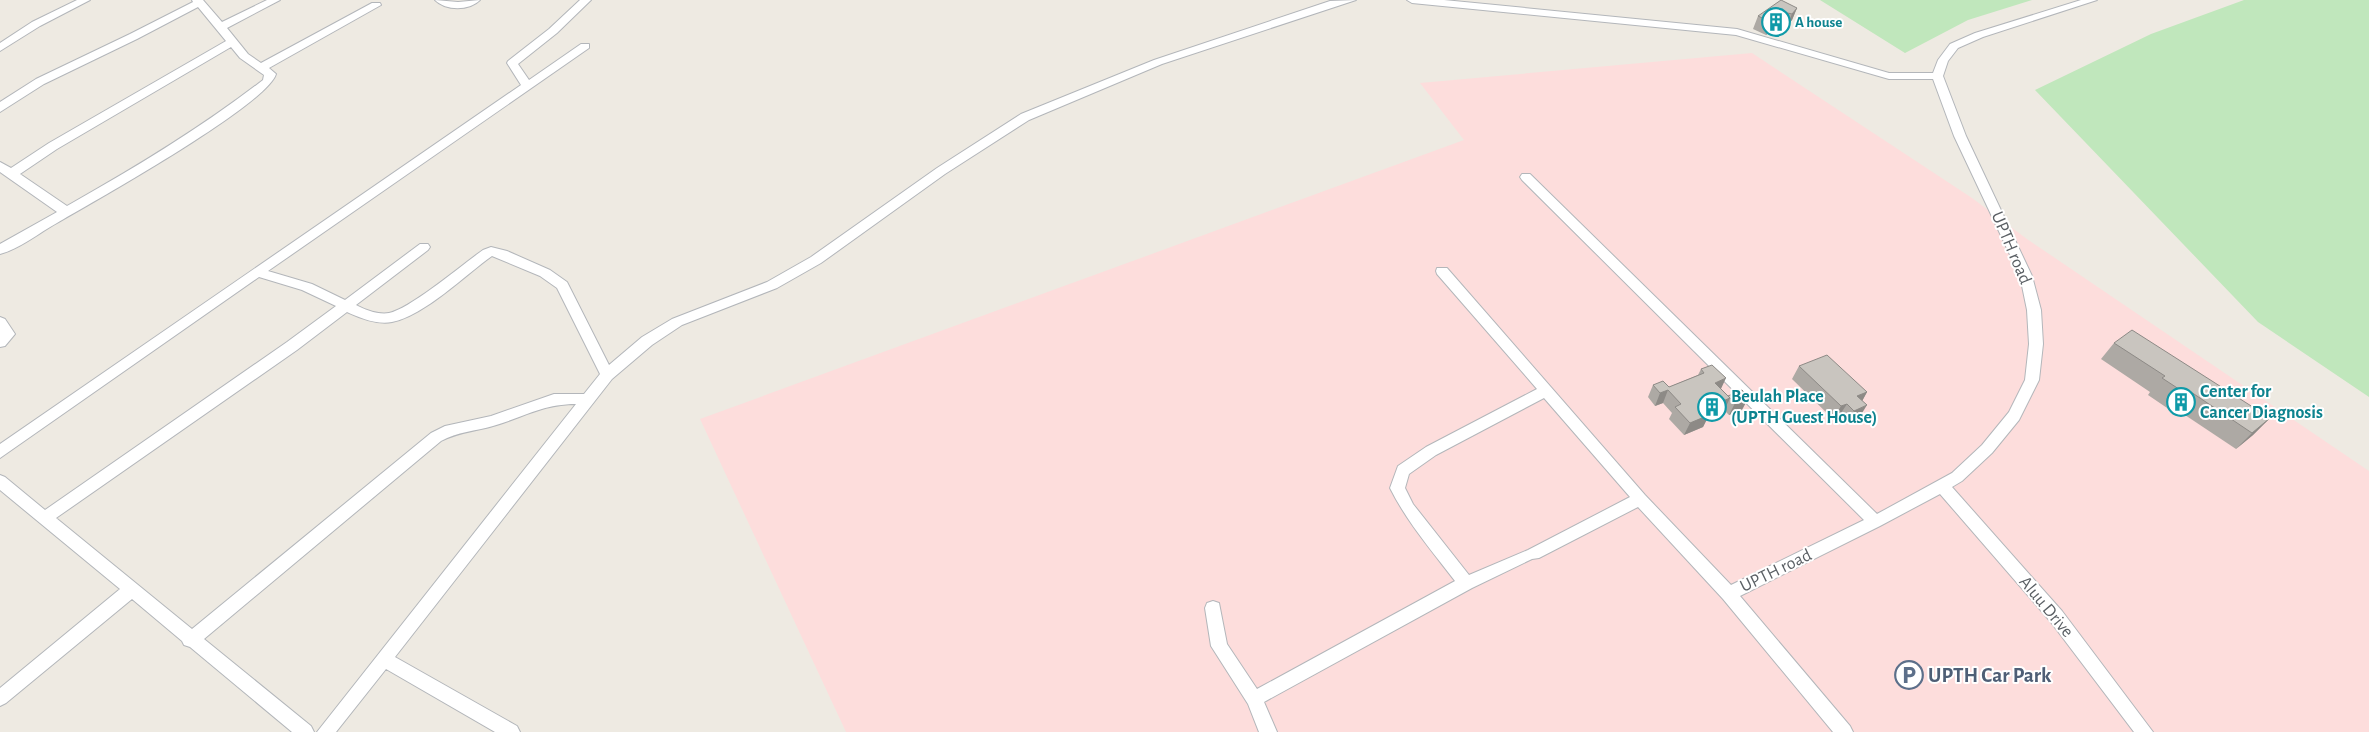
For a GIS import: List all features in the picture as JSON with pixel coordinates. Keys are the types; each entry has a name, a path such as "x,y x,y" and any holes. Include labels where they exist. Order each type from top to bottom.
{"street":[{"path":"0,48 36,24 85,0"},
{"path":"221,27 275,0"},
{"path":"440,0 456,7 475,0"},
{"path":"527,86 512,63 553,31 586,0"},
{"path":"326,732 607,375 647,341 677,322 772,285 816,260 941,171 1025,117 1158,62 1334,3 1351,0"},
{"path":"1412,0 1737,32 1889,76 1937,76 1943,60 1954,46 1979,35 2092,0"},
{"path":"0,108 23,90 48,76 113,47 197,1 244,56 270,74 268,81 229,114 170,153 65,211 0,250"},
{"path":"262,67 376,5"},
{"path":"11,174 53,146 232,42"},
{"path":"0,452 585,46"},
{"name":"UPTH road","path":"1729,594 1875,522 1957,477 1981,454 2014,416 2032,380 2036,344 2034,310 2026,276 1960,136 1937,76"},
{"path":"0,166 65,211"},
{"path":"1526,177 1875,522"},
{"path":"45,518 346,307 424,247"},
{"path":"257,272 307,287 346,307 379,318 396,317 412,309 487,253 495,252 545,272 562,285 607,375"},
{"path":"1442,271 1640,499 1729,594 1844,732"},
{"path":"0,322 8,334 0,342"},
{"path":"1466,583 1408,508 1397,488 1403,470 1431,451 1546,391"},
{"path":"190,640 436,437 450,431 492,421 554,398 588,399"},
{"path":"0,481 190,640 305,732"},
{"name":"Aluu Drive","path":"1942,486 2056,616 2144,732"},
{"path":"1254,699 1466,583 1530,554 1640,499"},
{"path":"0,698 131,590"},
{"path":"1213,608 1219,646 1254,699 1268,732"},
{"path":"384,659 511,732"}],"shaded area":[{"path":"1752,53 1972,198 2027,239 2369,471 2369,732 846,732 700,419 1464,140 1420,83"}],"green space":[{"path":"1820,0 2032,0 1968,20 1905,53"},
{"path":"2244,0 2369,0 2369,397 2258,322 2035,90 2151,34"}],"building":[{"path":"1781,0 1797,8 1792,14 1783,12 1771,22 1758,16"},
{"path":"2132,330 2270,418 2252,433 2191,392 2188,395 2162,378 2165,376 2114,343"},
{"path":"1827,355 1867,392 1857,396 1867,405 1854,411 1847,404 1841,406 1799,366"},
{"path":"1712,365 1726,378 1715,383 1730,398 1704,409 1709,415 1690,423 1675,407 1681,404 1668,390 1660,393 1653,385 1663,381 1669,387 1704,373 1701,369"},
{"path":"1742,390 1749,397 1735,403 1728,396"}],"place":[{"name":"A house","path":"1776,22"},
{"name":"Center for Cancer Diagnosis","path":"2181,402"},
{"name":"Beulah Place (UPTH Guest House)","path":"1712,407"},
{"name":"UPTH Car Park","path":"1909,675"}]}
